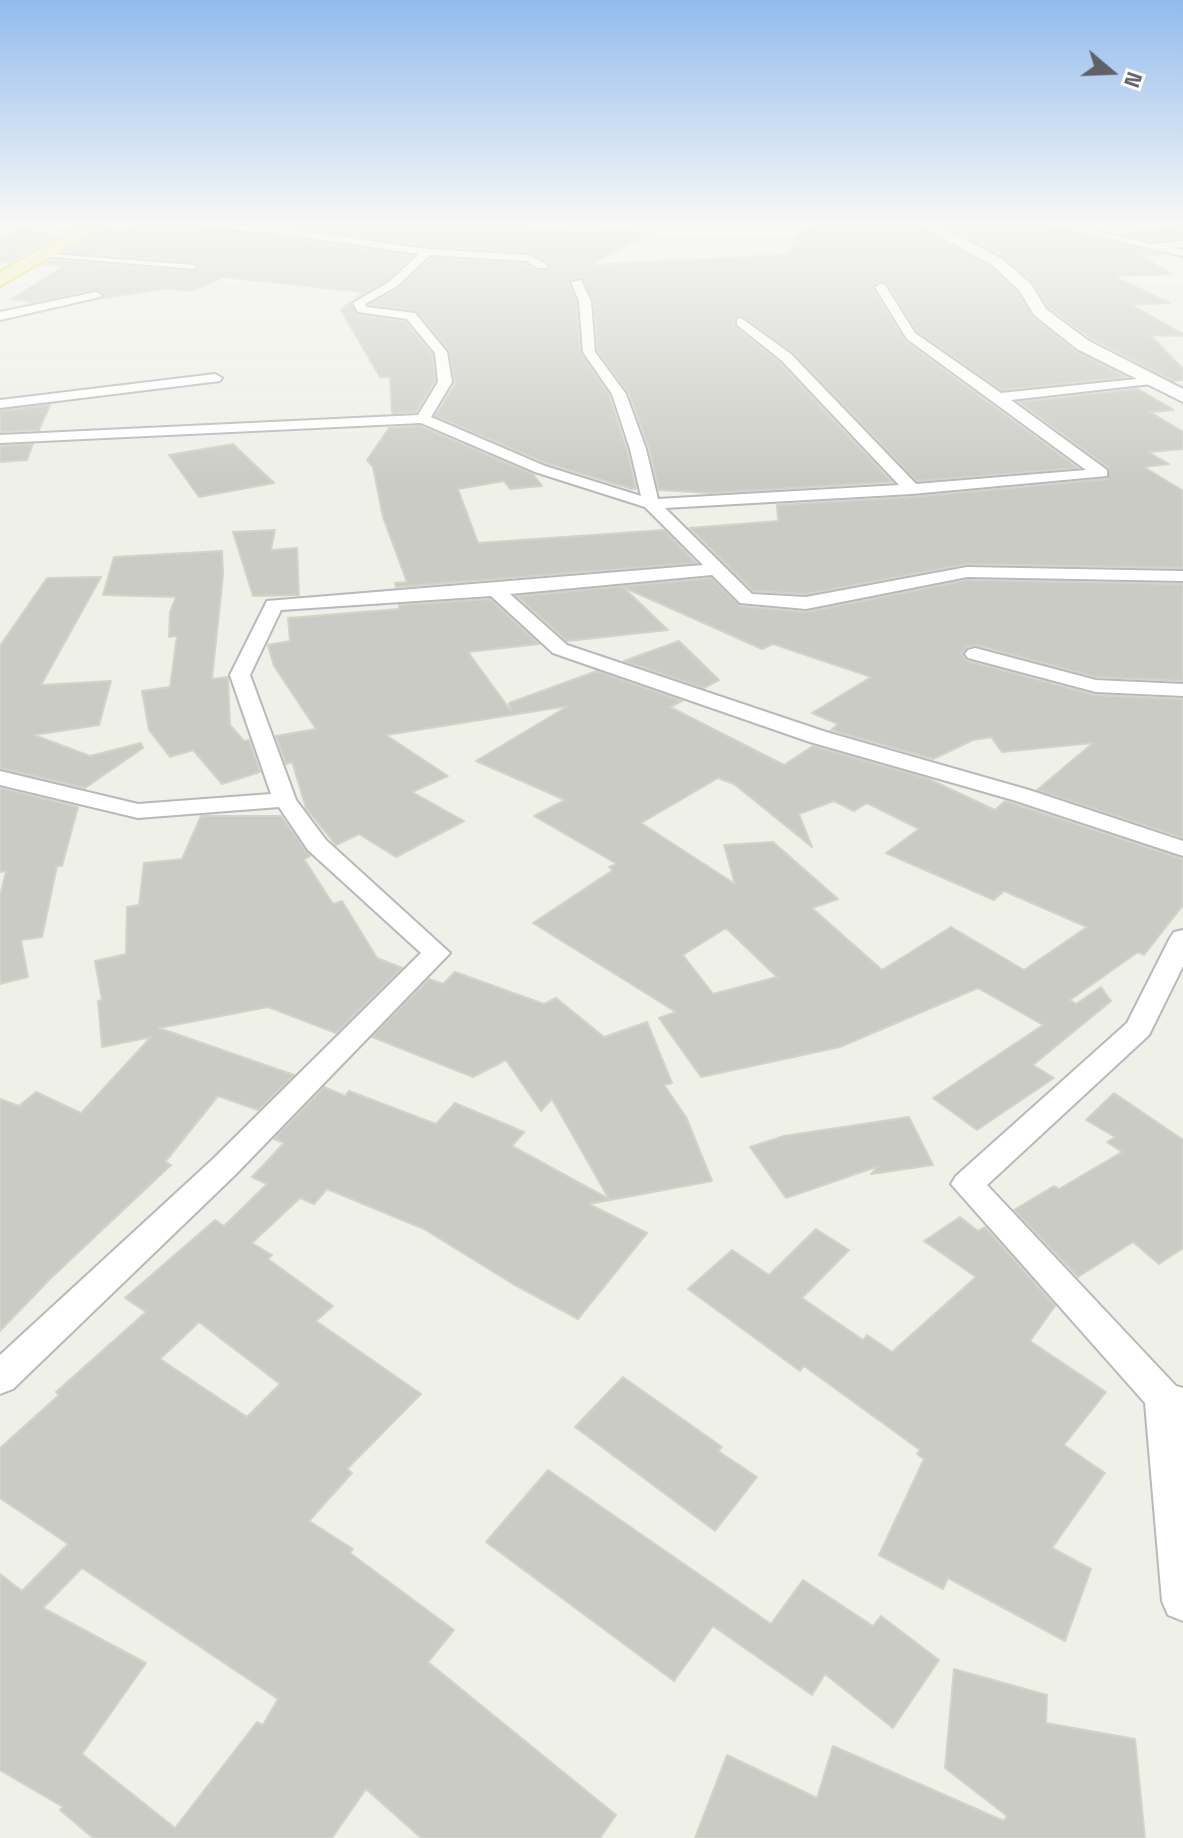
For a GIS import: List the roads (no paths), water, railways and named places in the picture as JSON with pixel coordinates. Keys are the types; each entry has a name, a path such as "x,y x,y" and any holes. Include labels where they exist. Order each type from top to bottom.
{"street":[{"path":"0,316 24,310"},
{"path":"362,310 411,316 441,352 445,382 423,419"},
{"path":"586,310 589,352 619,394 638,449 651,504 747,599 806,603 967,572 1183,576"},
{"path":"0,439 423,419 540,469 651,504 912,489 1101,473 911,336 900,325 895,310"},
{"path":"1039,310 1083,345 1183,396"},
{"path":"741,322 786,357 912,489"},
{"path":"0,404 104,394 215,378"},
{"path":"998,397 1151,380"},
{"path":"0,1378 224,1167 437,953 317,845 285,800 240,675 274,605 495,590 716,569"},
{"path":"495,590 560,649 818,737 1021,795 1183,849"},
{"path":"975,654 1096,686 1183,690"},
{"path":"0,778 138,811 285,800"},
{"path":"1183,938 1139,1028 967,1184 1173,1401 1183,1601"}]}
